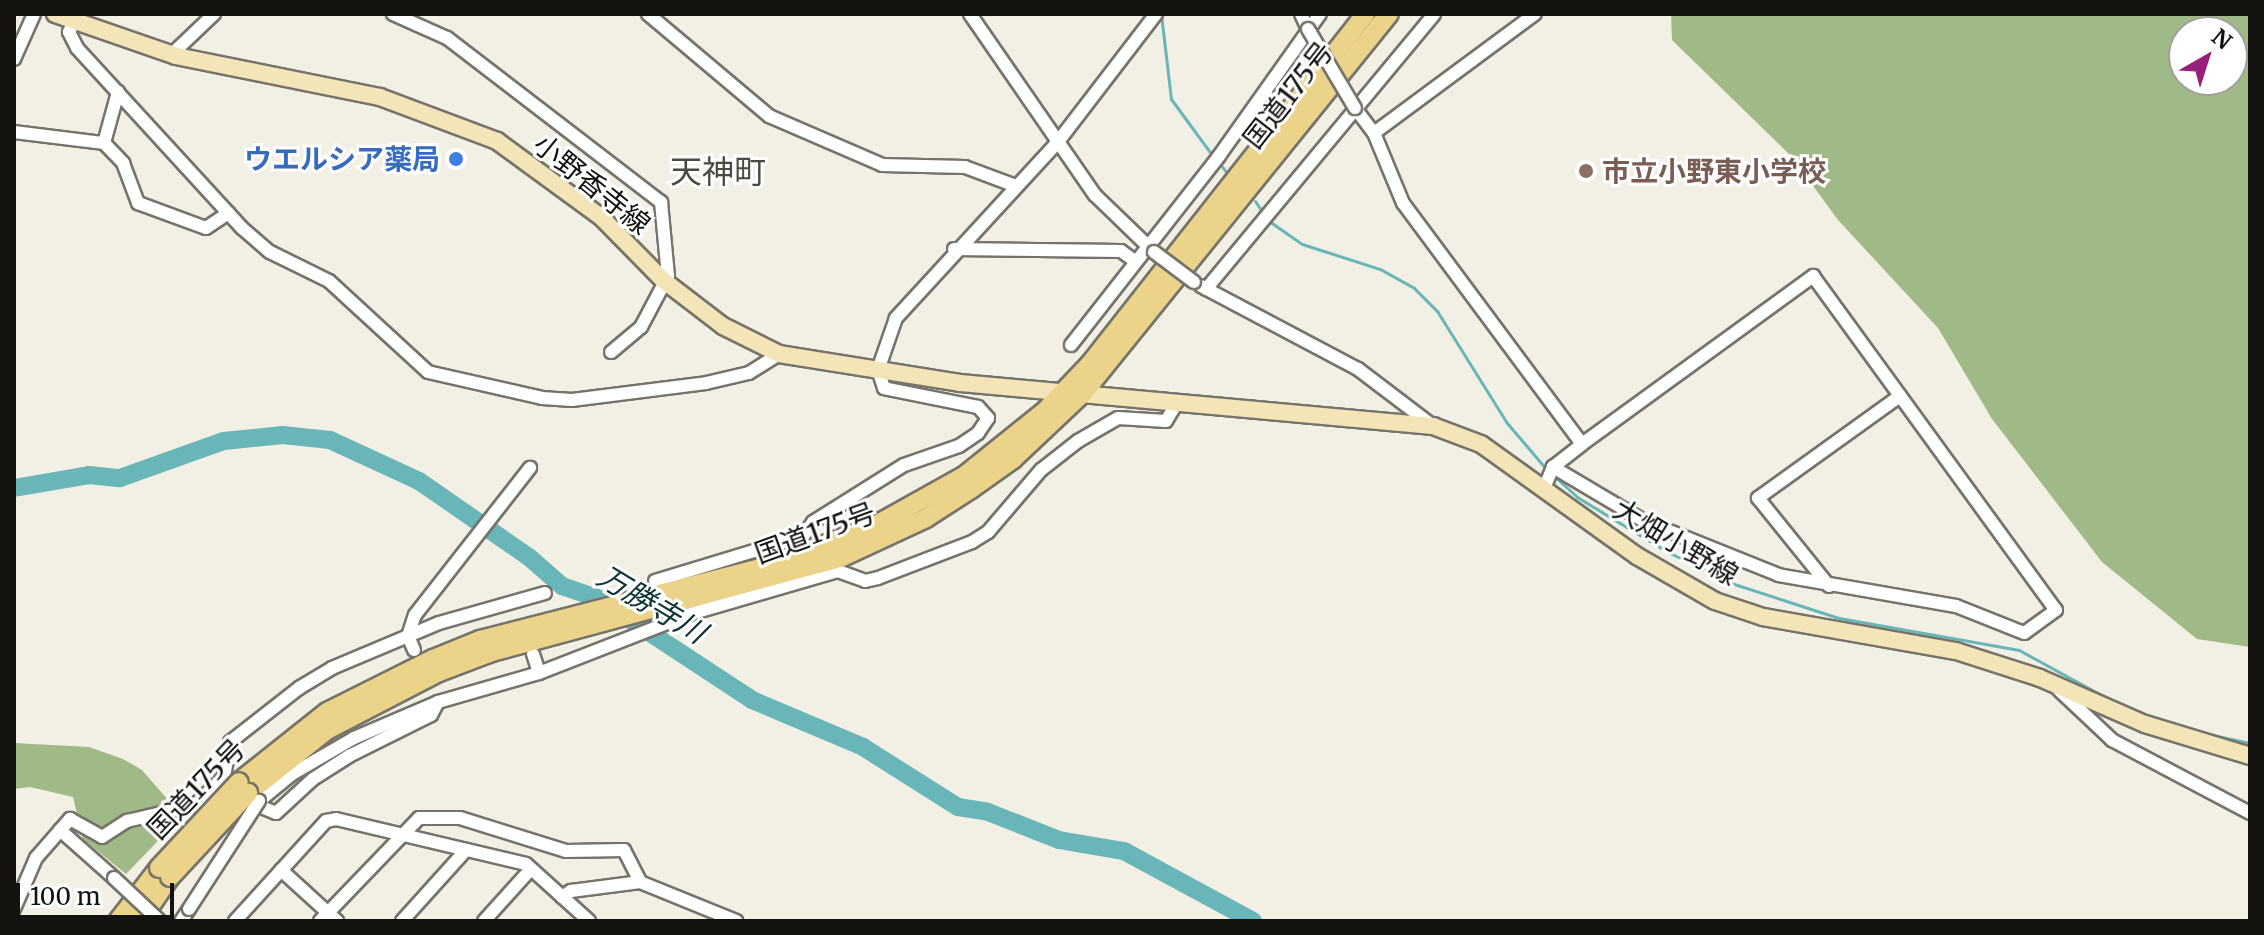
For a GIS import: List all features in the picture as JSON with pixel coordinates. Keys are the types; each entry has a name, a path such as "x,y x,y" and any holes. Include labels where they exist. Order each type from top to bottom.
{"highway":[{"name":"国道175号","path":"1075,392 1365,14"},
{"name":"国道175号","path":"128,919 164,873 242,788 305,727 383,682 480,640 588,619 838,550 926,518 1013,459 1075,392 1389,14"},
{"name":"国道175号","path":"128,919 156,896 164,873"}],"main road":[{"name":"小野香寺線","path":"55,14 73,24 172,54 380,97 497,141 601,217 663,280 723,326 779,354 878,370 1075,392"},
{"name":"大畑小野線","path":"1075,392 1433,426 1481,444 1545,486 1637,556 1715,601 1763,617 1956,651 2055,686 2145,724 2250,756"}],"street":[{"path":"14,59 34,14"},
{"path":"172,54 214,14"},
{"path":"393,14 447,38 656,194 666,220 668,276 663,280 641,327 611,352"},
{"path":"648,14 769,116 882,165 965,167 1016,186"},
{"path":"970,14 1095,195 1150,249 1200,286 1358,369 1433,426"},
{"path":"655,581 803,536 813,522 904,465 959,446 986,423 988,418 978,407 890,393 878,370 896,318 954,249 1057,143 1156,14"},
{"path":"1301,14 1355,108 1374,133 1403,203 1582,444"},
{"path":"1071,345 1135,261 1150,249 1320,14"},
{"path":"1200,286 1434,14"},
{"path":"1374,133 1535,14"},
{"path":"73,24 69,32 77,48 228,213 270,252 329,281 428,372 542,398 634,396 749,373 779,354"},
{"path":"104,143 118,92"},
{"path":"14,132 104,143 123,163 138,203 206,228 228,213"},
{"path":"954,249 1121,251 1135,261"},
{"path":"1545,486 1553,467 1582,444 1813,276 2056,610 2024,633 1956,606 1829,586 1737,561 1644,521 1553,467"},
{"path":"1829,586 1758,498 1900,396"},
{"path":"14,909 36,858 70,819 102,837 111,835 127,821 195,805 292,774 354,738 438,702 539,673 690,614 838,571 865,581 878,578 972,542 988,532 1041,470 1078,441 1118,418 1166,421 1177,403"},
{"path":"414,650 408,636 415,615 530,468"},
{"path":"438,702 431,715 349,756 276,813 251,803 224,752 258,717 332,668 483,608 519,610 545,593"},
{"path":"533,654 539,673"},
{"path":"2055,686 2112,740 2250,813"},
{"path":"431,689 438,702"},
{"path":"181,921 242,788"},
{"path":"281,870 328,918 399,834 419,818 460,818 566,851 624,850 640,882"},
{"path":"235,921 326,821 399,834 531,869 589,921"},
{"path":"60,830 160,921"},
{"path":"402,921 466,850"},
{"path":"484,921 531,869"},
{"path":"562,897 571,891 640,882 736,921"},
{"path":"568,921 577,910"}],"green space":[{"path":"1671,14 2250,14 2250,647 2197,639 2102,562 1992,419 1938,328 1838,220 1792,157 1672,40"},
{"path":"14,743 89,747 123,759 142,770 182,816 126,874 83,839 73,797 30,787 14,789"}],"waterway":[{"path":"1161,14 1171,99 1212,155"},
{"path":"1220,164 1227,173"},
{"path":"1255,201 1261,210"},
{"path":"1269,221 1302,244 1380,269 1414,288 1437,311 1507,423 1548,471"},
{"name":"万勝寺川","path":"14,488 89,475 120,478 224,441 283,435 330,440 419,481 530,558 562,586 597,598 752,700 863,747 958,807 988,812 1059,840 1124,851 1253,921"},
{"path":"1554,476 1577,497 1666,551 1731,583 1839,618 2019,650 2114,702"},
{"path":"2203,733 2250,743"}],"place":[{"name":"ウエルシア薬局","path":"456,159"},
{"name":"市立小野東小学校","path":"1586,171"}],"district":[{"name":"天神町","path":"718,172"}]}
